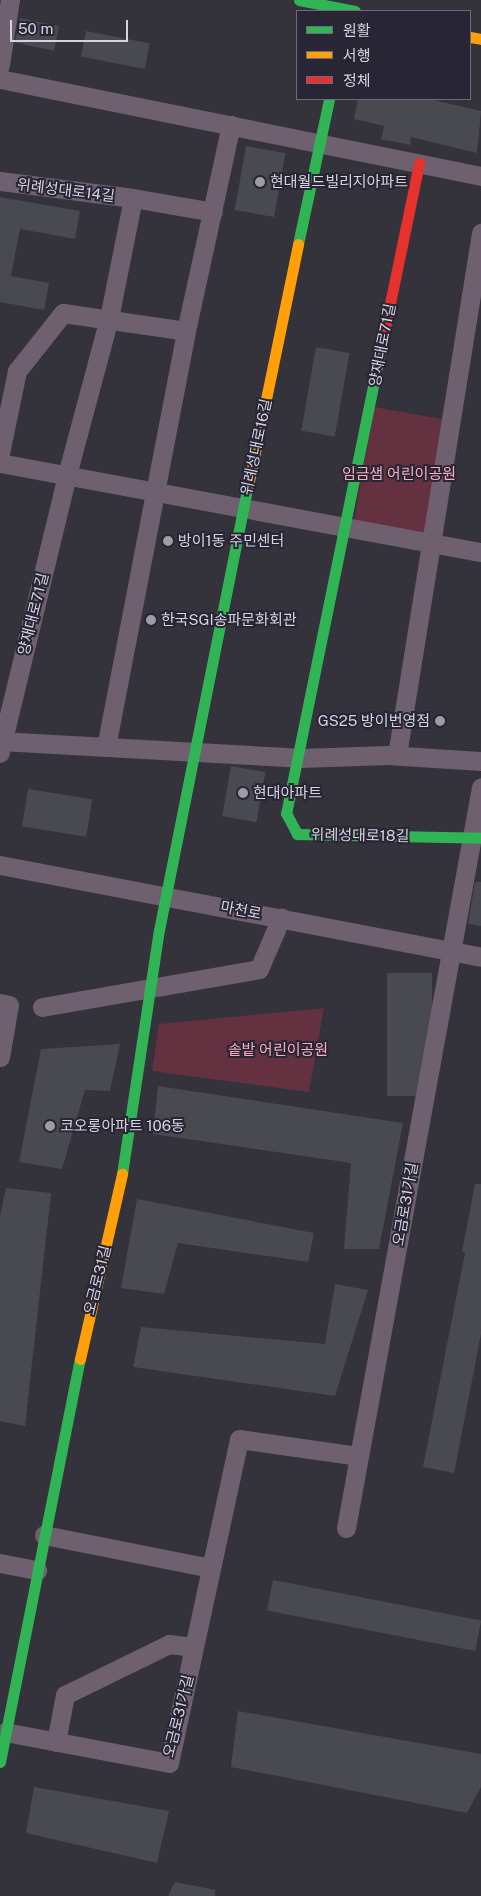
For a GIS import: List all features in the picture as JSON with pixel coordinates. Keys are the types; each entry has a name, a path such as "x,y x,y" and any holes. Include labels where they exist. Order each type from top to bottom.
{"street":[{"path":"0,65 10,0"},
{"path":"299,0 345,10"},
{"path":"0,79 481,176"},
{"name":"위례성대로16길","path":"167,896 243,508 329,100"},
{"path":"106,747 186,331 231,125"},
{"name":"양재대로71길","path":"300,758 419,163"},
{"name":"위례성대로14길","path":"0,181 133,198 213,212"},
{"name":"위례성대로14길","path":"109,318 133,198"},
{"path":"397,756 481,233"},
{"path":"0,453 17,371 63,313 109,318 186,331"},
{"name":"양재대로71길","path":"1,745 67,475 109,318"},
{"path":"0,463 481,552"},
{"path":"1,745 106,747 300,758 397,756 481,761"},
{"name":"위례성대로18길","path":"300,758 286,812 297,834 477,837"},
{"path":"452,951 477,837 481,787"},
{"name":"마천로","path":"0,865 481,957"},
{"name":"오금로31길","path":"0,1762 88,1319 121,1180 149,989 167,896"},
{"path":"42,1007 260,970 281,918"},
{"name":"오금로31가길","path":"346,1528 452,951"},
{"path":"0,1057 5,1004"},
{"name":"오금로31가길","path":"5,1732 169,1763 239,1439 358,1456"},
{"path":"44,1535 211,1568"},
{"path":"0,1563 37,1570"},
{"path":"56,1742 65,1695 168,1644 194,1647"}],"green space":[{"name":"임금샘 어린이공원","path":"374,407 445,420 424,541 353,528"},
{"name":"솥밭 어린이공원","path":"324,1008 309,1092 152,1071 159,1024"}],"building":[{"path":"20,18 59,26 54,51 15,42"},
{"path":"86,31 150,43 145,69 81,57"},
{"path":"358,100 433,100 481,111 477,153 411,137 410,145 381,139 384,126 354,119"},
{"name":"현대월드빌리지아파트","path":"246,146 285,153 274,217 235,210"},
{"path":"0,197 80,211 75,239 20,229 11,276 49,283 44,310 0,302"},
{"path":"316,347 349,353 335,437 301,431"},
{"name":"현대아파트","path":"231,766 265,772 257,822 222,816"},
{"path":"28,789 92,799 86,837 22,827"},
{"path":"475,882 481,882 481,926 468,924"},
{"path":"387,973 432,973 432,1096 387,1096"},
{"name":"코오롱아파트 106동","path":"120,1044 110,1091 85,1090 62,1169 19,1162 41,1049"},
{"path":"158,1086 403,1123 379,1249 344,1249 351,1163 153,1134"},
{"path":"475,1184 481,1184 481,1334 454,1473 423,1467 465,1253 462,1252"},
{"path":"6,1188 51,1193 25,1426 0,1421 0,1216"},
{"path":"137,1199 314,1233 308,1262 178,1243 164,1294 121,1288"},
{"path":"335,1284 368,1290 335,1396 133,1367 141,1327 325,1344"},
{"path":"273,1580 481,1620 475,1651 267,1610"},
{"path":"238,1711 481,1754 481,1787 467,1813 231,1767"},
{"path":"34,1787 169,1811 157,1863 26,1833"},
{"path":"175,1882 215,1890 215,1896 168,1896"}],"traffic: fast":[{"path":"299,0 350,10"},
{"path":"298,244 329,100"},
{"path":"382,342 286,813 297,834 481,838"},
{"path":"122,1174 159,930 248,486"},
{"path":"0,1762 80,1359"}],"traffic: slow":[{"path":"471,37 481,39"},
{"path":"248,486 298,244"},
{"path":"80,1359 122,1174"}],"traffic: jam":[{"path":"382,342 419,163"}],"place":[{"name":"현대월드빌리지아파트","path":"260,182"},
{"name":"방이1동 주민센터","path":"168,541"},
{"name":"한국SGI송파문화회관","path":"151,620"},
{"name":"GS25 방이번영점","path":"440,721"},
{"name":"현대아파트","path":"243,793"},
{"name":"코오롱아파트 106동","path":"50,1126"}]}
